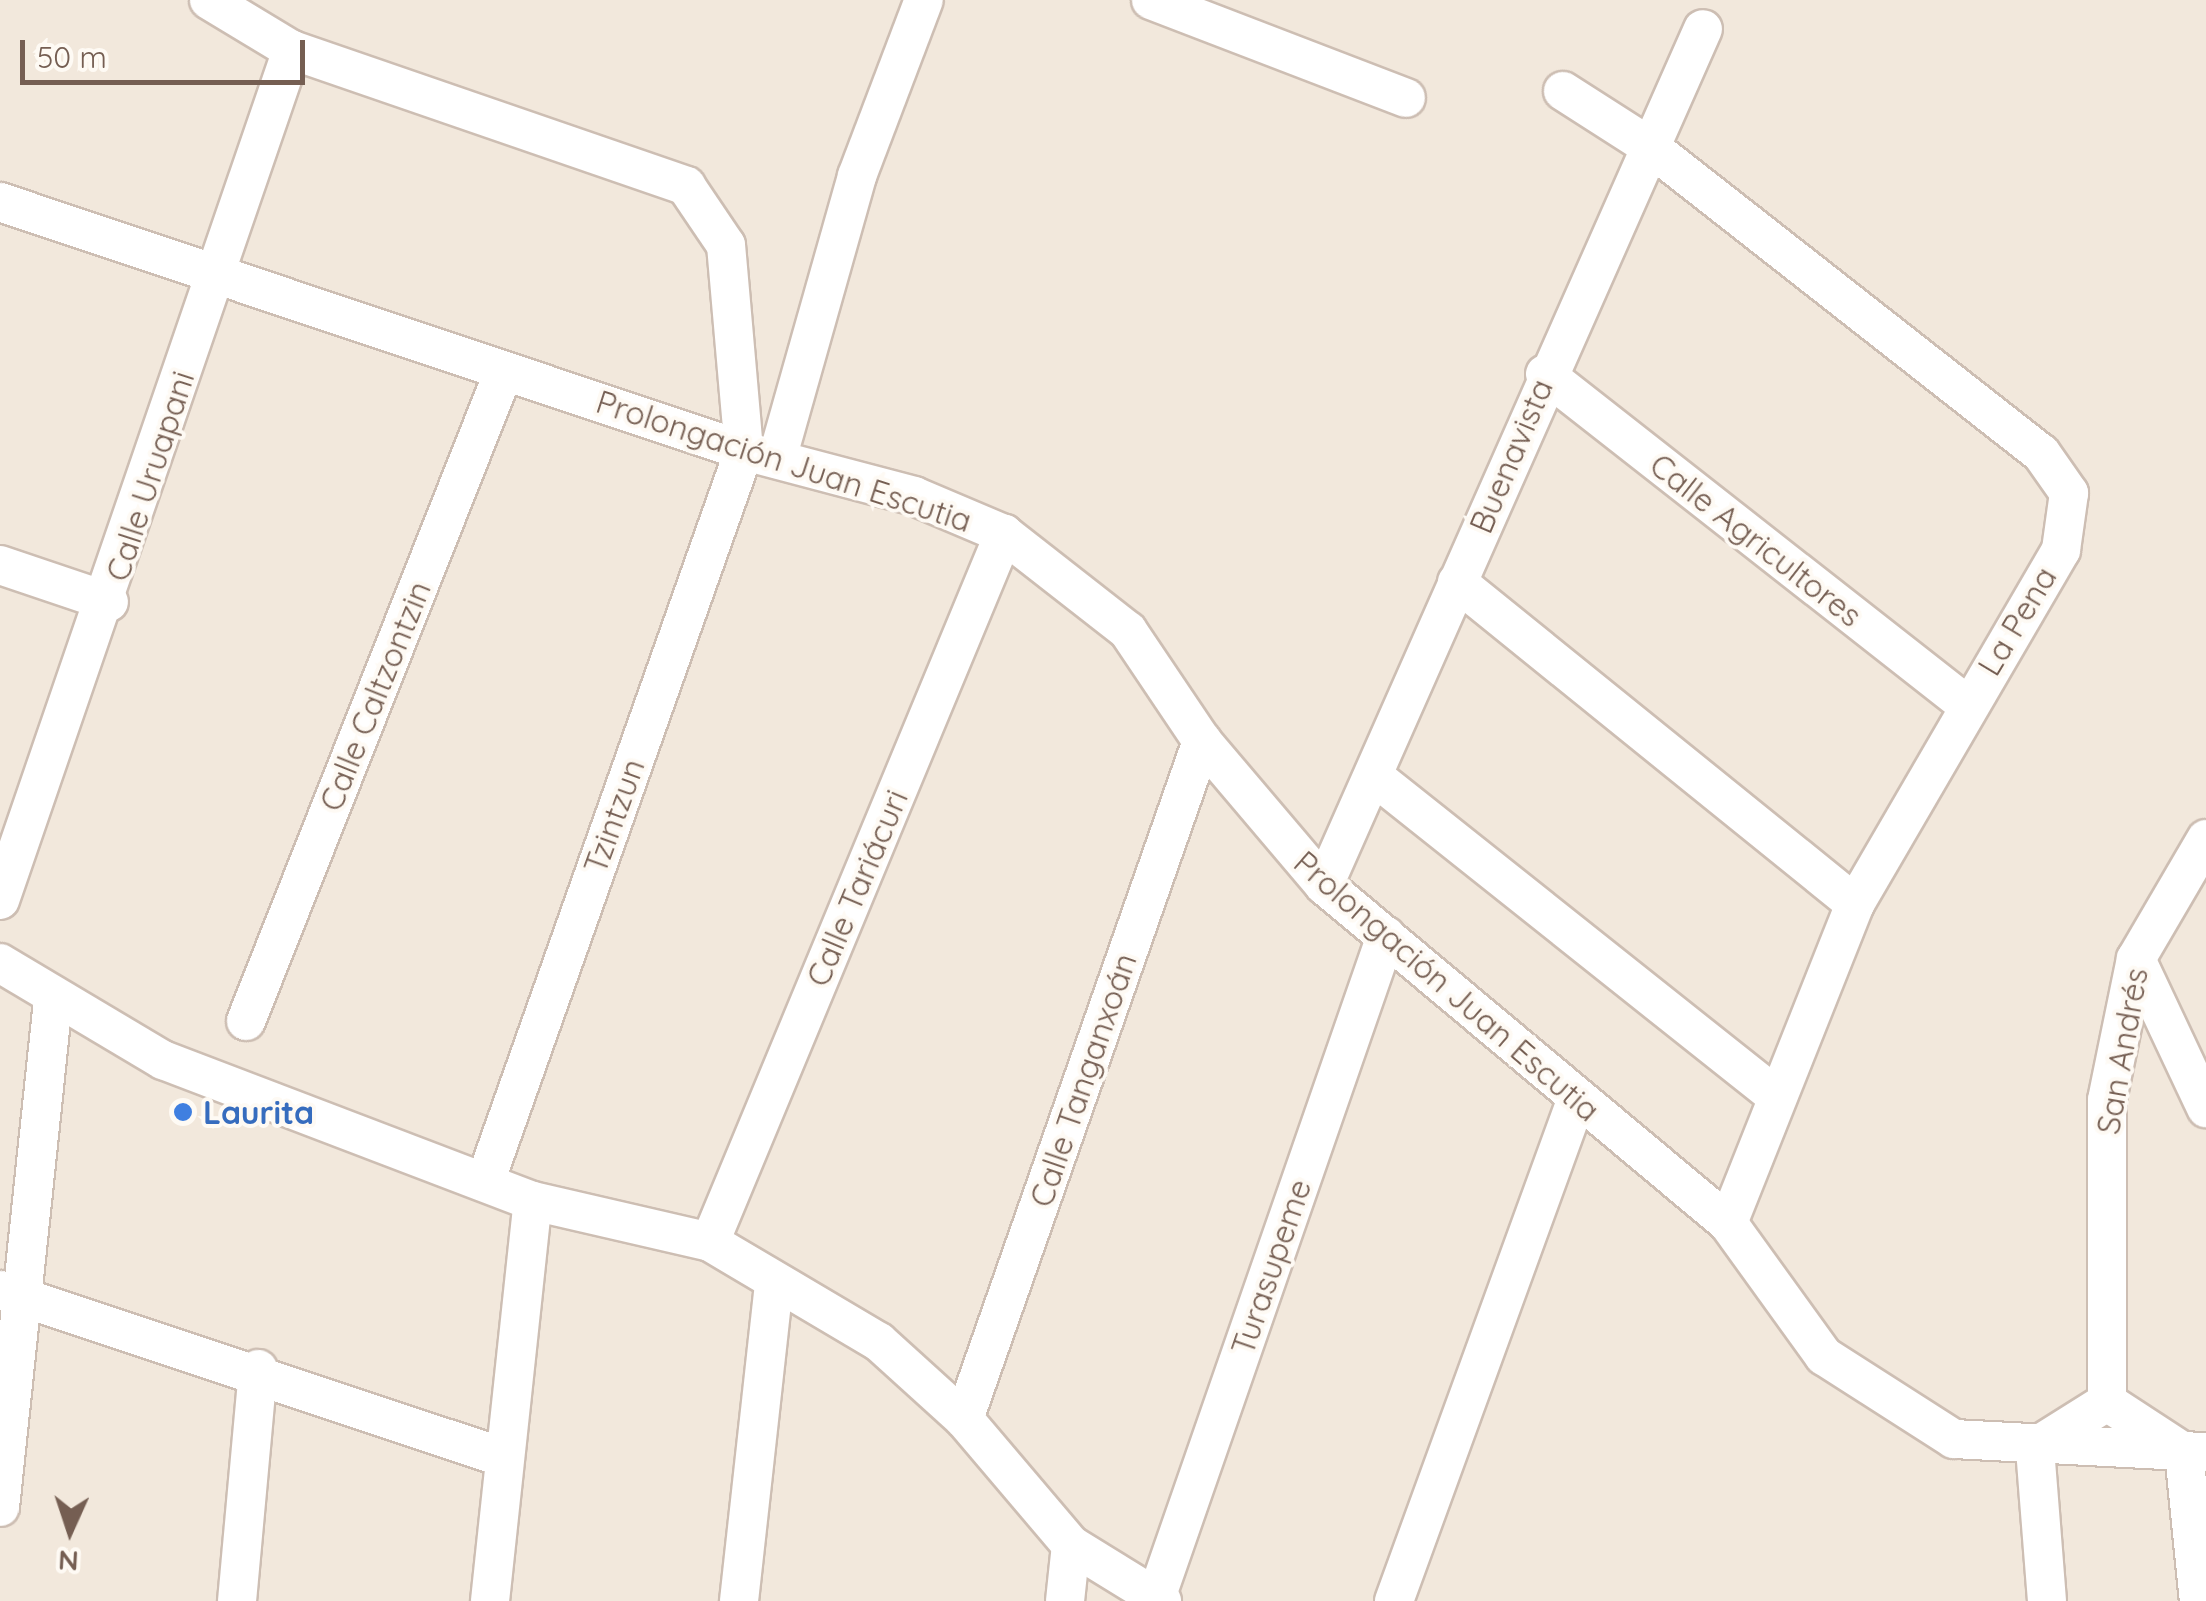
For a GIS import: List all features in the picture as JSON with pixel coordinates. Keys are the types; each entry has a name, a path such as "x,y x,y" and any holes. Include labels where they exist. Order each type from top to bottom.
{"street":[{"path":"209,0 292,50 686,186 726,245 761,455"},
{"name":"Tzintzun","path":"484,1182 761,455 857,176 924,0"},
{"path":"1151,0 1406,98"},
{"name":"Buenavista","path":"1324,886 1376,778 1546,374 1703,30"},
{"name":"Calle Uruapani","path":"0,900 109,602 292,50"},
{"name":"La Pena","path":"1563,91 1649,146 2041,453 2069,493 2061,550 1966,705 1854,904 1772,1094 1728,1223"},
{"name":"Prolongación Juan Escutia","path":"0,202 214,279 761,455 914,496 1004,534 1128,632 1202,741 1324,886 1576,1101 1728,1223 1824,1356 1954,1439 2035,1447 2195,1452"},
{"name":"Calle Caltzontzin","path":"246,1021 504,371"},
{"name":"Calle Agricultores","path":"1546,374 1966,705"},
{"name":"Calle Tariácuri","path":"710,1242 1004,534"},
{"path":"0,565 109,602"},
{"path":"1457,582 1854,904"},
{"name":"Calle Tanganxoán","path":"964,1419 1202,741"},
{"path":"1376,778 1772,1094"},
{"name":"San Andrés","path":"2108,1402 2106,1100 2136,959 2206,839"},
{"name":"Turasupeme","path":"1159,1599 1386,936"},
{"path":"2136,959 2206,1108"},
{"path":"0,964 53,1002 163,1060 532,1201 710,1242 774,1284 880,1342 964,1419 1071,1544 1159,1599"},
{"path":"0,1508 13,1291 53,1002"},
{"path":"1394,1601 1576,1101"},
{"path":"490,1601 502,1457 532,1201"},
{"path":"738,1601 774,1284"},
{"path":"13,1291 258,1369 502,1457"},
{"path":"238,1601 258,1369"},
{"path":"2048,1601 2035,1447 2108,1402 2195,1452 2199,1601"},
{"path":"1064,1601 1071,1544"}],"shaded area":[{"path":"0,0 2206,0 2206,1601 0,1601"}],"place":[{"name":"Laurita","path":"183,1112"}]}
